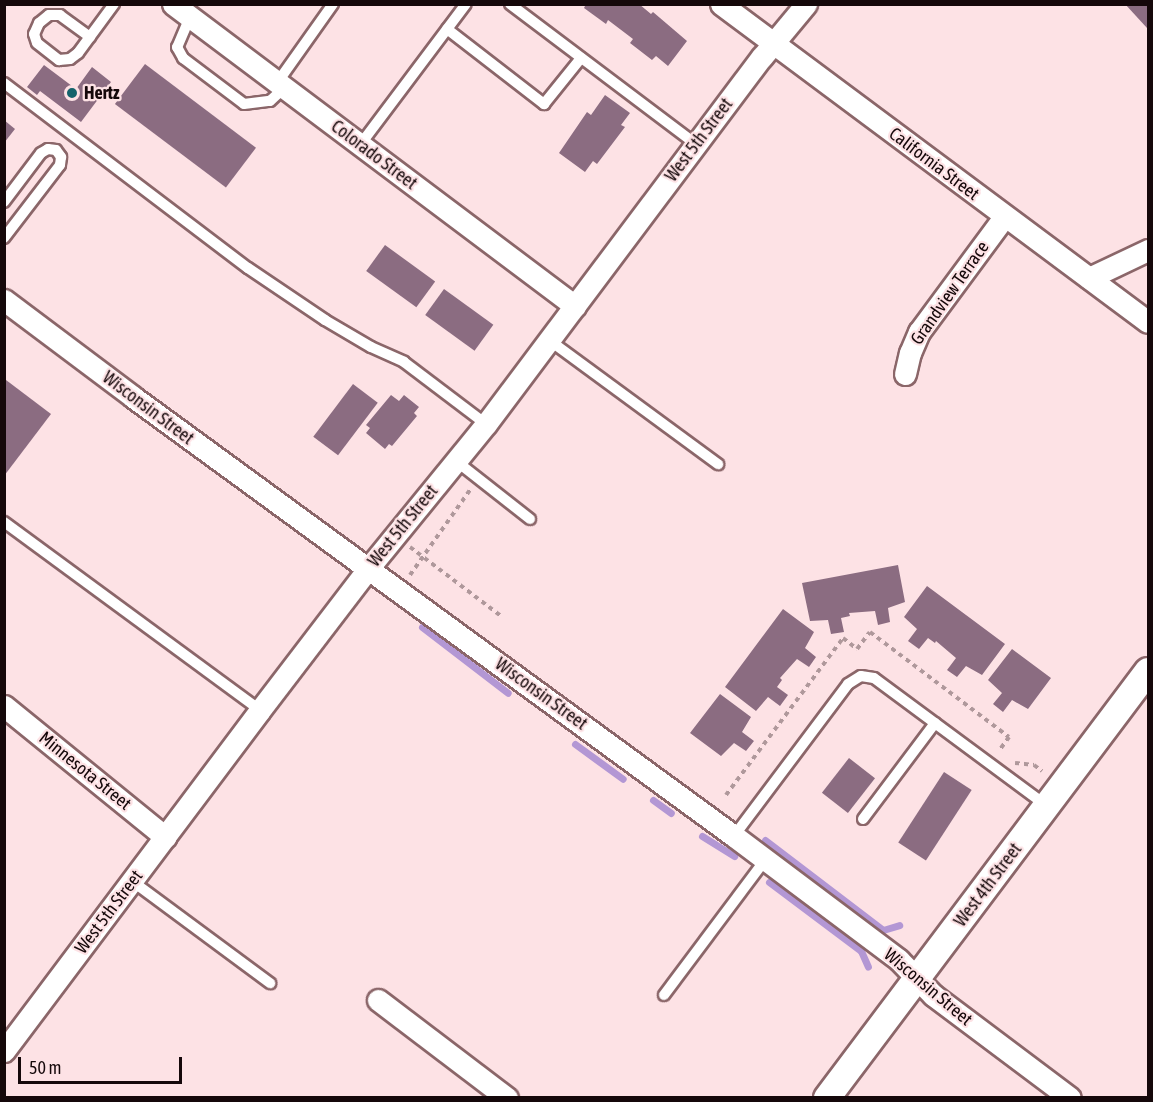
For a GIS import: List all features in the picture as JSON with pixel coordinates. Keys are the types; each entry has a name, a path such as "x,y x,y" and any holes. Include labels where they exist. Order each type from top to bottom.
{"street":[{"name":"California Street","path":"721,4 1004,217 1149,322"},
{"name":"West 5th Street","path":"4,1050 367,570 486,424 696,144 806,4"},
{"name":"Colorado Street","path":"181,11 575,306"},
{"name":"Grandview Terrace","path":"905,374 910,352 919,332 1004,217"},
{"path":"1089,278 1149,249"},
{"name":"Wisconsin Street","path":"6,305 734,836 899,960 933,995 1070,1098"},
{"name":"West 4th Street","path":"827,1098 1149,671"},
{"name":"Minnesota Street","path":"4,706 165,837"},
{"path":"378,1000 507,1098"}],"lane":[{"path":"90,37 60,15 49,15 39,23 34,33 37,44 59,60 70,59 78,53 90,37 114,4"},
{"path":"181,11 178,53 244,104 270,101 333,4"},
{"path":"360,145 466,4"},
{"path":"510,4 696,144"},
{"path":"447,29 544,104 581,58"},
{"path":"4,83 248,268 325,320 371,347 404,362 486,424"},
{"path":"4,202 41,153 48,149 56,150 61,157 60,165 4,238"},
{"path":"549,340 718,464"},
{"path":"456,461 530,519"},
{"path":"4,522 260,710"},
{"path":"734,836 848,684 861,676 874,678 1047,806"},
{"path":"863,819 935,723"},
{"path":"664,995 765,860"},
{"path":"132,881 270,983"}],"path":[{"path":"399,590 478,478"},
{"path":"394,537 425,556 501,616"}],"building":[{"path":"586,4 639,4 651,14 653,12 687,41 668,66 656,56 652,60 630,43 633,39 608,20 606,24 584,8"},
{"path":"1125,4 1148,4 1147,28"},
{"path":"145,64 256,148 226,188 115,104"},
{"name":"Hertz","path":"44,65 76,89 92,67 111,82 81,122 40,91 37,95 27,87"},
{"path":"605,95 630,113 621,125 625,127 597,164 593,161 585,172 559,153 587,112 591,115"},
{"path":"4,120 15,129 4,143"},
{"path":"385,245 435,281 416,307 366,271"},
{"path":"444,289 493,325 475,351 425,315"},
{"path":"6,380 51,414 4,476 4,382"},
{"path":"353,384 378,403 338,455 313,437"},
{"path":"391,395 399,401 404,395 419,407 414,413 417,416 392,446 389,444 385,449 366,433 370,428 366,425"},
{"path":"898,565 905,602 888,608 890,622 878,625 875,611 849,613 850,616 841,618 844,632 831,634 828,620 810,621 802,583"},
{"path":"927,586 1005,644 982,675 966,666 957,677 947,670 956,658 936,641 935,643 928,638 919,649 908,641 917,629 904,617"},
{"path":"783,609 814,632 805,648 816,657 809,667 797,659 780,678 782,680 777,687 788,695 780,706 768,697 756,711 725,687"},
{"path":"1012,649 1051,678 1028,709 1012,700 1003,712 993,704 1002,693 988,680"},
{"path":"720,694 751,717 742,732 754,741 746,751 734,743 721,756 690,733"},
{"path":"849,758 875,778 848,813 822,793"},
{"path":"944,772 972,790 926,860 898,842"}],"waterway":[{"path":"422,627 508,693"},
{"path":"575,744 623,779"},
{"path":"653,800 671,813"},
{"path":"702,836 734,856"},
{"path":"765,840 883,930 899,925"},
{"path":"769,882 861,951 868,967"}],"place":[{"name":"Hertz","path":"72,93"}]}
